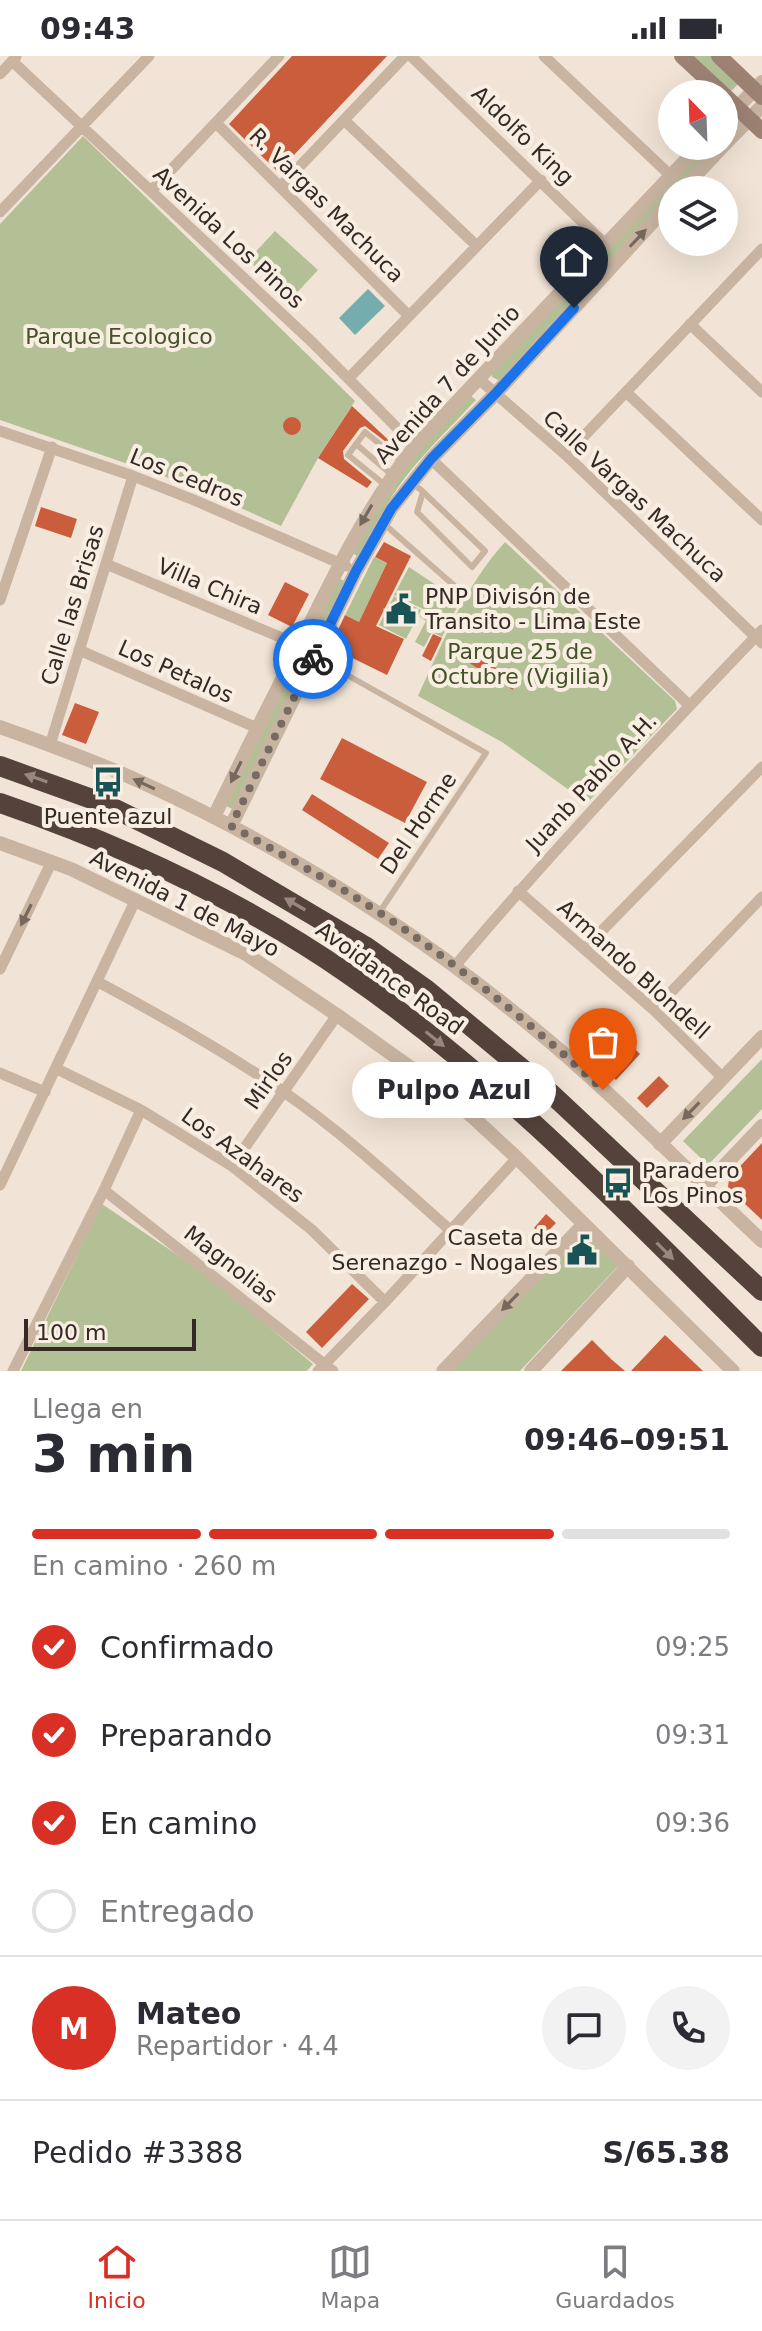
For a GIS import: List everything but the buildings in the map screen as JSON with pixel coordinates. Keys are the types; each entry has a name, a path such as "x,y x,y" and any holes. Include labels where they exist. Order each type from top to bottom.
{"highway":[{"name":"Avoidance Road","path":"0,766 103,803 210,855 365,946 427,990 543,1086 762,1291"},
{"name":"Avoidance Road","path":"0,803 112,844 215,894 348,974 427,1033 520,1110 762,1347"}],"main road":[{"path":"682,56 707,80"},
{"path":"719,56 759,90"},
{"path":"738,108 762,131"}],"street":[{"path":"0,212 149,56"},
{"path":"151,191 279,56"},
{"path":"280,187 405,56"},
{"name":"Aldolfo King","path":"411,56 605,244"},
{"path":"544,56 670,175"},
{"path":"0,74 14,59"},
{"name":"Avenida Los Pinos","path":"14,59 81,127 349,378 415,446"},
{"path":"738,121 759,90"},
{"path":"738,115 762,106"},
{"path":"344,120 477,246"},
{"name":"R. Vargas Machuca","path":"216,123 409,316"},
{"name":"Avenida 7 de Junio","path":"214,817 340,563 388,480 415,446 685,160"},
{"path":"695,176 709,160"},
{"path":"349,378 541,180"},
{"name":"Avenida 7 de Junio","path":"231,826 356,571 391,509 417,488 431,459 658,216"},
{"path":"566,455 690,324 759,257"},
{"path":"690,324 762,392"},
{"name":"Calle Vargas Machuca","path":"479,379 566,455 760,636"},
{"path":"626,392 762,520"},
{"name":"Los Cedros","path":"0,431 133,476 356,571"},
{"path":"0,600 52,447"},
{"path":"431,459 689,705"},
{"name":"Calle las Brisas","path":"50,745 133,476"},
{"name":"Villa Chira","path":"106,564 299,645"},
{"name":"Juanb Pablo A.H.","path":"455,966 518,891 689,705 760,636"},
{"name":"Los Petalos","path":"79,650 257,728"},
{"path":"0,727 142,782 214,817 379,913 455,966 543,1036 762,1241"},
{"path":"584,949 762,767"},
{"name":"Avenida 1 de Mayo","path":"0,843 52,861 246,954 432,1083 517,1158 733,1371"},
{"path":"0,969 52,861"},
{"name":"Armando Blondell","path":"518,891 654,1010 723,1078"},
{"path":"654,1010 762,897"},
{"path":"0,1185 136,899"},
{"path":"0,937 13,941"},
{"path":"98,982 193,1033 285,1093 370,1158 450,1230"},
{"name":"Mirlos","path":"232,1166 337,1015"},
{"path":"660,1144 762,1037"},
{"name":"Los Azahares","path":"57,1069 141,1110 232,1166 312,1230 385,1302"},
{"path":"0,1073 45,1092"},
{"path":"13,1371 141,1110"},
{"path":"704,1187 762,1126"},
{"path":"326,1369 517,1158"},
{"name":"Magnolias","path":"104,1190 326,1369"},
{"path":"443,1371 583,1225"},
{"path":"531,1371 628,1266"}],"lane":[{"path":"388,480 348,455 365,432 402,462"},
{"path":"356,444 388,480"},
{"path":"417,488 485,551 472,567 417,512 417,488"},
{"path":"383,523 458,589"},
{"name":"Del Horme","path":"314,656 486,753 379,913"}],"green space":[{"path":"692,56 712,56 738,80 717,80"},
{"name":"Parque Ecologico","path":"83,136 355,401 318,458 281,526 189,485 0,420 0,224"},
{"path":"693,160 704,160 689,176 678,176"},
{"path":"658,197 658,209 500,381 492,374"},
{"path":"275,231 318,270 291,299 248,260"},
{"path":"470,395 476,400 405,478 385,506 358,556 351,553 414,455"},
{"name":"Parque 25 de Octubre (Vigilia)","path":"505,542 675,701 677,709 587,803 502,742 418,696 466,596"},
{"path":"374,557 387,563 359,622 345,615"},
{"path":"409,567 460,601 442,637 432,632 424,647 415,642 426,621 420,617 423,609 394,595"},
{"path":"338,578 345,581 235,810 226,806"},
{"path":"394,596 421,610 406,639 379,625"},
{"path":"762,1059 762,1109 708,1165 683,1141"},
{"path":"102,1204 207,1275 313,1364 307,1371 21,1371"},
{"path":"582,1232 618,1266 520,1371 448,1371"}],"water":[{"path":"368,289 385,306 355,335 339,318"}],"way so far":[{"path":"313,659 231,826 332,883 402,928 532,1027 603,1090"}],"place":[{"name":"PNP Divisón de Transito - Lima Este","path":"401,609"},
{"name":"Puente azul","path":"108,782"},
{"name":"Pulpo Azul","path":"603,1090"},
{"name":"Paradero Los Pinos","path":"618,1183"},
{"name":"Caseta de Serenazgo - Nogales","path":"582,1250"}],"route":[{"path":"313,659 356,571 391,509 431,459 574,308"}]}
